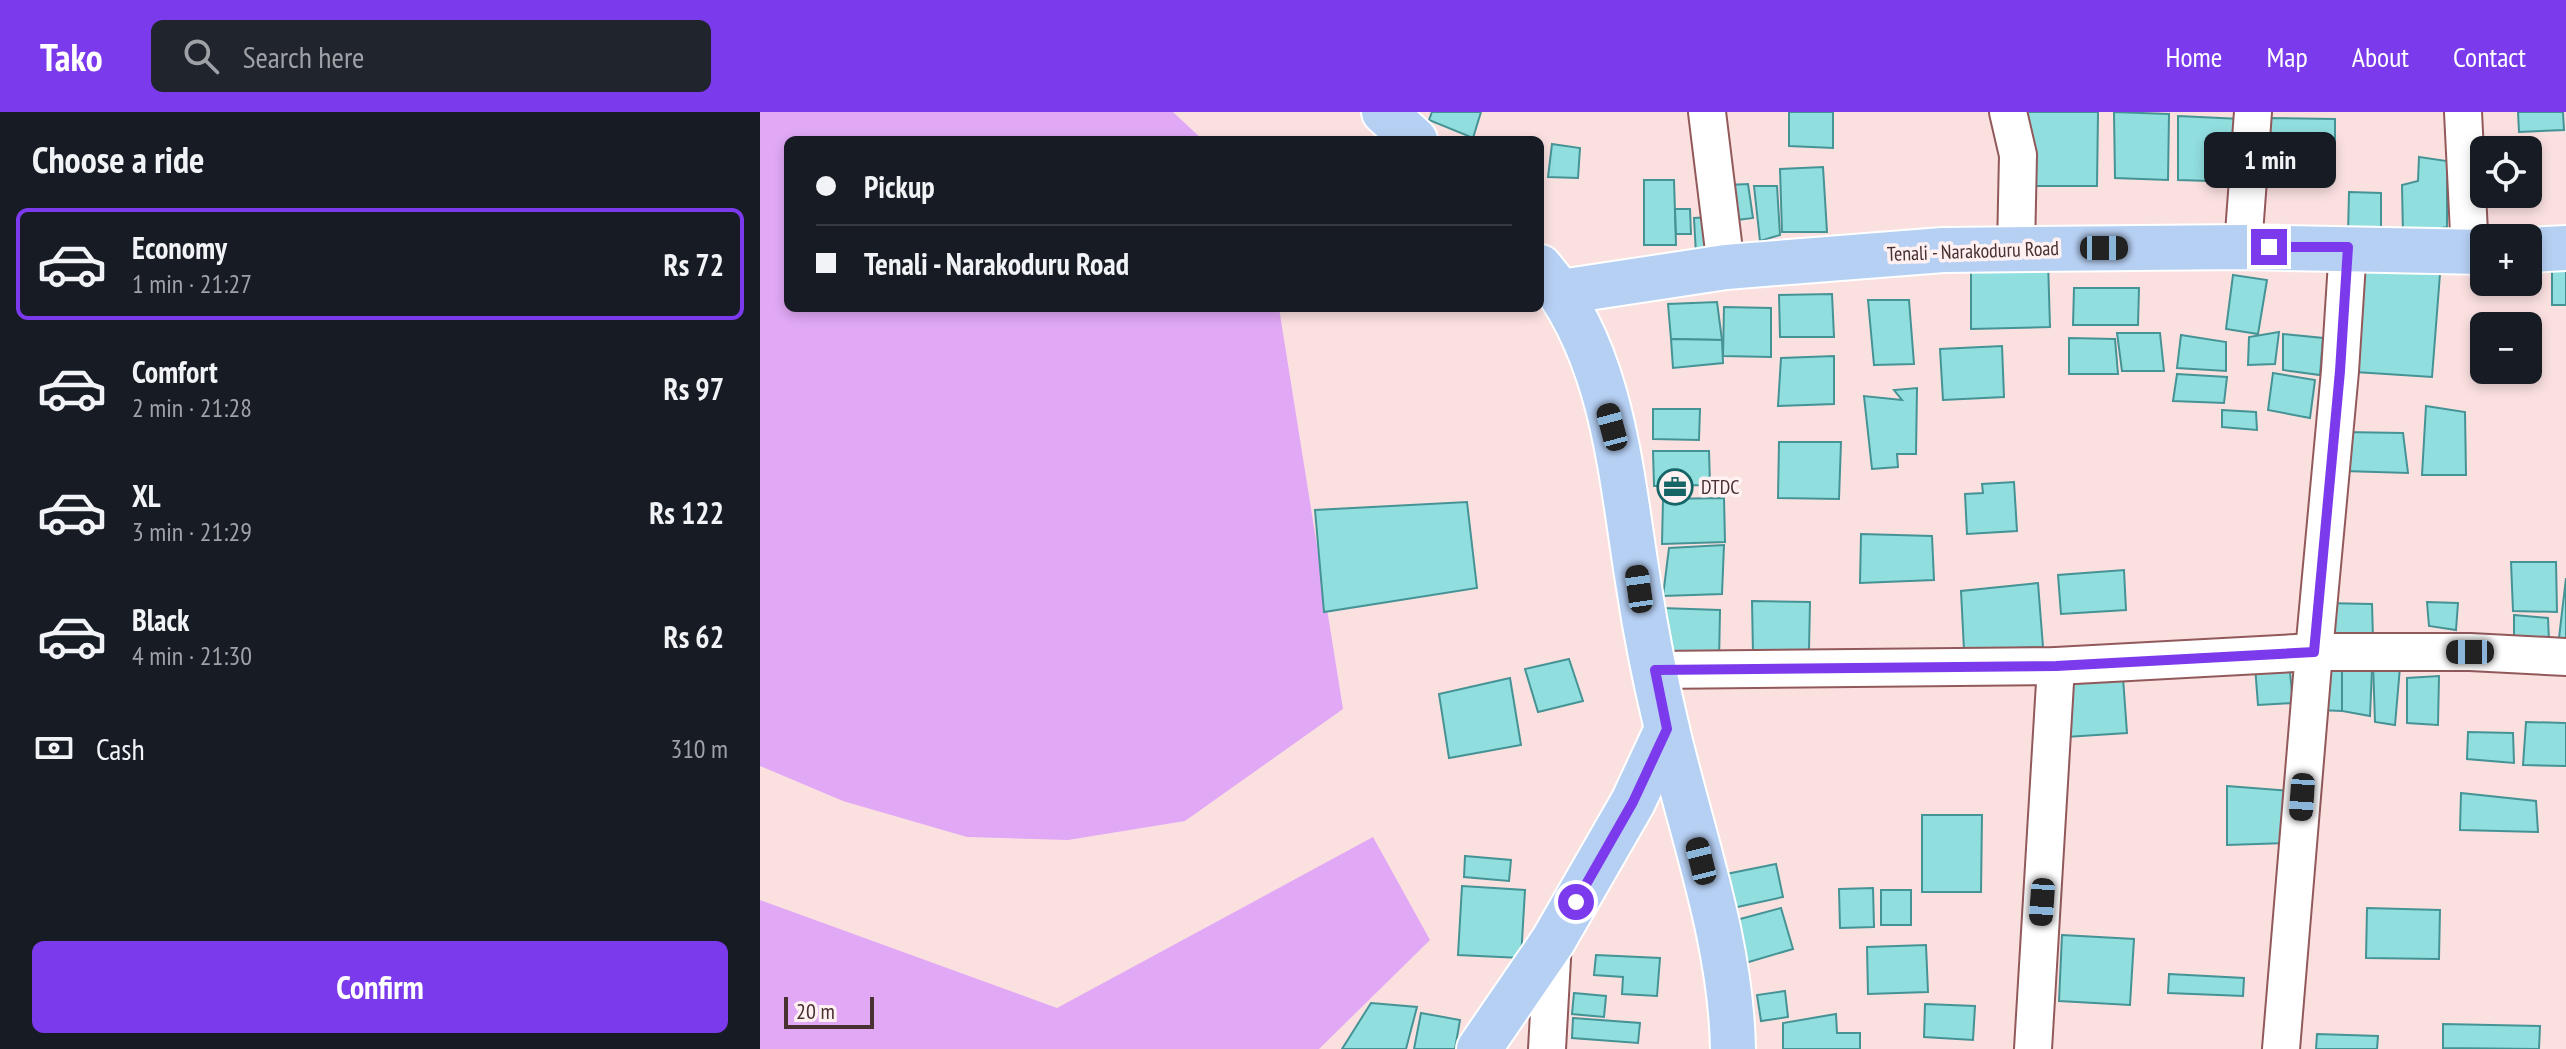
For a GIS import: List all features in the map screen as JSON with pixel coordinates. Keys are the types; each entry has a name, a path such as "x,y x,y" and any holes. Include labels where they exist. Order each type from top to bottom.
{"main road":[{"name":"Tenali - Narakoduru Road","path":"1550,280 1943,250 2348,247 2470,252"},
{"path":"2542,249 2566,248"},
{"path":"1550,280 1597,372 1612,427 1667,729 1723,946 1733,1049"},
{"path":"1479,1049 1553,941 1633,802 1667,729"}],"street":[{"path":"1707,112 1726,267"},
{"path":"2008,112 2018,155 2016,248"},
{"path":"2243,247 2253,112"},
{"path":"2463,112 2474,224"},
{"path":"2281,1049 2348,247"},
{"path":"1655,670 2056,666 2314,652 2470,652 2566,657"},
{"path":"2033,1049 2056,666"},
{"path":"1547,1049 1553,941"}],"shaded area":[{"path":"760,112 1173,112 1199,136 784,136 784,312 1280,312 1343,709 1185,821 1068,840 967,837 843,801 760,766"},
{"path":"1373,837 1430,940 1319,1049 760,1049 760,900 1057,1008"}],"building":[{"path":"1432,112 1481,112 1474,136 1429,120"},
{"path":"1789,112 1833,112 1833,148 1789,146"},
{"path":"2027,112 2098,112 2097,186 2026,186"},
{"path":"2114,112 2169,114 2168,180 2115,178"},
{"path":"2518,112 2563,112 2564,130 2519,132"},
{"path":"2178,116 2241,119 2242,182 2178,180"},
{"path":"2266,118 2335,119 2335,168 2266,166"},
{"path":"1552,144 1580,148 1578,178 1548,177"},
{"path":"2419,157 2447,161 2447,227 2403,235 2402,185 2418,181"},
{"path":"1823,167 1827,232 1782,232 1780,169"},
{"path":"1644,180 1674,180 1676,245 1644,245"},
{"path":"1748,184 1753,218 1729,221 1727,185"},
{"path":"1754,186 1777,186 1780,235 1760,241"},
{"path":"2349,192 2381,193 2381,234 2348,235"},
{"path":"1675,209 1690,209 1691,234 1676,234"},
{"path":"1712,217 1715,254 1696,254 1694,218"},
{"path":"2349,255 2441,261 2432,377 2340,371"},
{"path":"2048,261 2050,327 1971,329 1971,262"},
{"path":"2552,261 2566,261 2566,305 2552,305"},
{"path":"2233,275 2267,280 2258,334 2226,329"},
{"path":"2074,288 2139,288 2138,325 2073,325"},
{"path":"1832,294 1834,337 1780,337 1779,295"},
{"path":"1868,300 1909,300 1914,364 1874,365"},
{"path":"1717,302 1722,340 1671,339 1668,304"},
{"path":"1724,307 1771,308 1771,357 1723,356"},
{"path":"2279,332 2275,364 2248,365 2249,337"},
{"path":"2117,333 2160,333 2164,371 2122,371"},
{"path":"2283,334 2323,338 2320,375 2283,370"},
{"path":"2181,335 2226,342 2226,371 2177,368"},
{"path":"2069,338 2115,339 2118,374 2069,374"},
{"path":"1671,339 1722,340 1723,363 1673,368"},
{"path":"2002,346 2004,397 1943,400 1940,349"},
{"path":"1834,356 1834,404 1778,406 1781,358"},
{"path":"2273,373 2315,380 2310,418 2268,410"},
{"path":"2177,374 2227,377 2224,403 2173,401"},
{"path":"1917,388 1916,454 1897,454 1898,467 1872,469 1864,396 1902,400 1894,390"},
{"path":"2426,406 2465,412 2466,475 2422,475"},
{"path":"1653,409 1700,409 1699,440 1653,439"},
{"path":"2222,410 2256,412 2257,430 2222,427"},
{"path":"2343,432 2403,433 2408,473 2344,471"},
{"path":"1779,442 1841,442 1839,499 1778,498"},
{"path":"1653,451 1709,451 1710,485 1654,486"},
{"path":"2014,482 2017,531 1967,534 1965,494 1983,493 1982,484"},
{"path":"1724,498 1725,542 1662,544 1663,499"},
{"path":"1467,502 1477,588 1324,612 1315,510"},
{"path":"1861,534 1932,536 1934,580 1860,583"},
{"path":"1724,545 1722,594 1663,596 1669,548"},
{"path":"2511,562 2556,562 2557,612 2513,611"},
{"path":"2124,570 2126,610 2061,614 2058,575"},
{"path":"2566,578 2566,638 2559,638"},
{"path":"2038,583 2043,647 1964,650 1961,591"},
{"path":"1752,601 1810,602 1809,650 1753,654"},
{"path":"2427,602 2458,603 2456,630 2429,626"},
{"path":"2323,603 2372,604 2373,639 2321,636"},
{"path":"1661,608 1720,610 1719,663 1660,663"},
{"path":"2514,615 2548,618 2549,641 2514,639"},
{"path":"1569,659 1583,701 1538,712 1525,669"},
{"path":"2289,662 2293,703 2258,705 2255,666"},
{"path":"2373,663 2400,667 2395,725 2375,722"},
{"path":"2322,667 2342,668 2342,711 2317,710"},
{"path":"2342,668 2372,670 2370,716 2342,711"},
{"path":"2439,676 2438,725 2407,723 2407,678"},
{"path":"1510,678 1521,745 1449,758 1439,694"},
{"path":"2123,678 2127,733 2066,737 2064,681"},
{"path":"2526,722 2566,723 2566,766 2523,765"},
{"path":"2468,732 2513,733 2514,763 2467,759"},
{"path":"2227,786 2290,791 2290,843 2227,845"},
{"path":"2461,793 2536,801 2538,832 2460,830"},
{"path":"1922,815 1982,815 1981,892 1922,892"},
{"path":"1465,856 1511,860 1509,881 1464,877"},
{"path":"1776,864 1783,897 1728,909 1721,875"},
{"path":"1462,886 1525,890 1521,958 1458,955"},
{"path":"1873,888 1874,927 1840,928 1839,889"},
{"path":"1881,890 1911,890 1911,925 1881,925"},
{"path":"1781,908 1793,949 1742,964 1729,922"},
{"path":"2367,908 2440,910 2439,959 2366,958"},
{"path":"2062,935 2134,939 2130,1005 2059,1001"},
{"path":"1926,945 1928,992 1868,994 1867,947"},
{"path":"1596,955 1660,958 1657,996 1622,994 1623,977 1594,975"},
{"path":"2169,974 2244,978 2243,996 2168,993"},
{"path":"1785,991 1788,1017 1761,1021 1757,995"},
{"path":"1574,993 1606,996 1604,1017 1572,1014"},
{"path":"1371,1003 1417,1007 1406,1049 1342,1049"},
{"path":"1925,1004 1975,1006 1973,1040 1924,1037"},
{"path":"1421,1013 1460,1020 1455,1049 1414,1049"},
{"path":"1836,1014 1837,1033 1860,1033 1860,1049 1783,1049 1783,1023"},
{"path":"1573,1018 1640,1023 1638,1043 1572,1038"},
{"path":"2443,1024 2540,1026 2539,1049 2443,1048"},
{"path":"2317,1034 2378,1036 2377,1049 2316,1049"}],"place":[{"name":"DTDC","path":"1675,487"}],"route":[{"path":"1576,902 1633,802 1667,729 1655,670 2056,666 2314,652 2340,371 2348,247 2269,247"}]}
